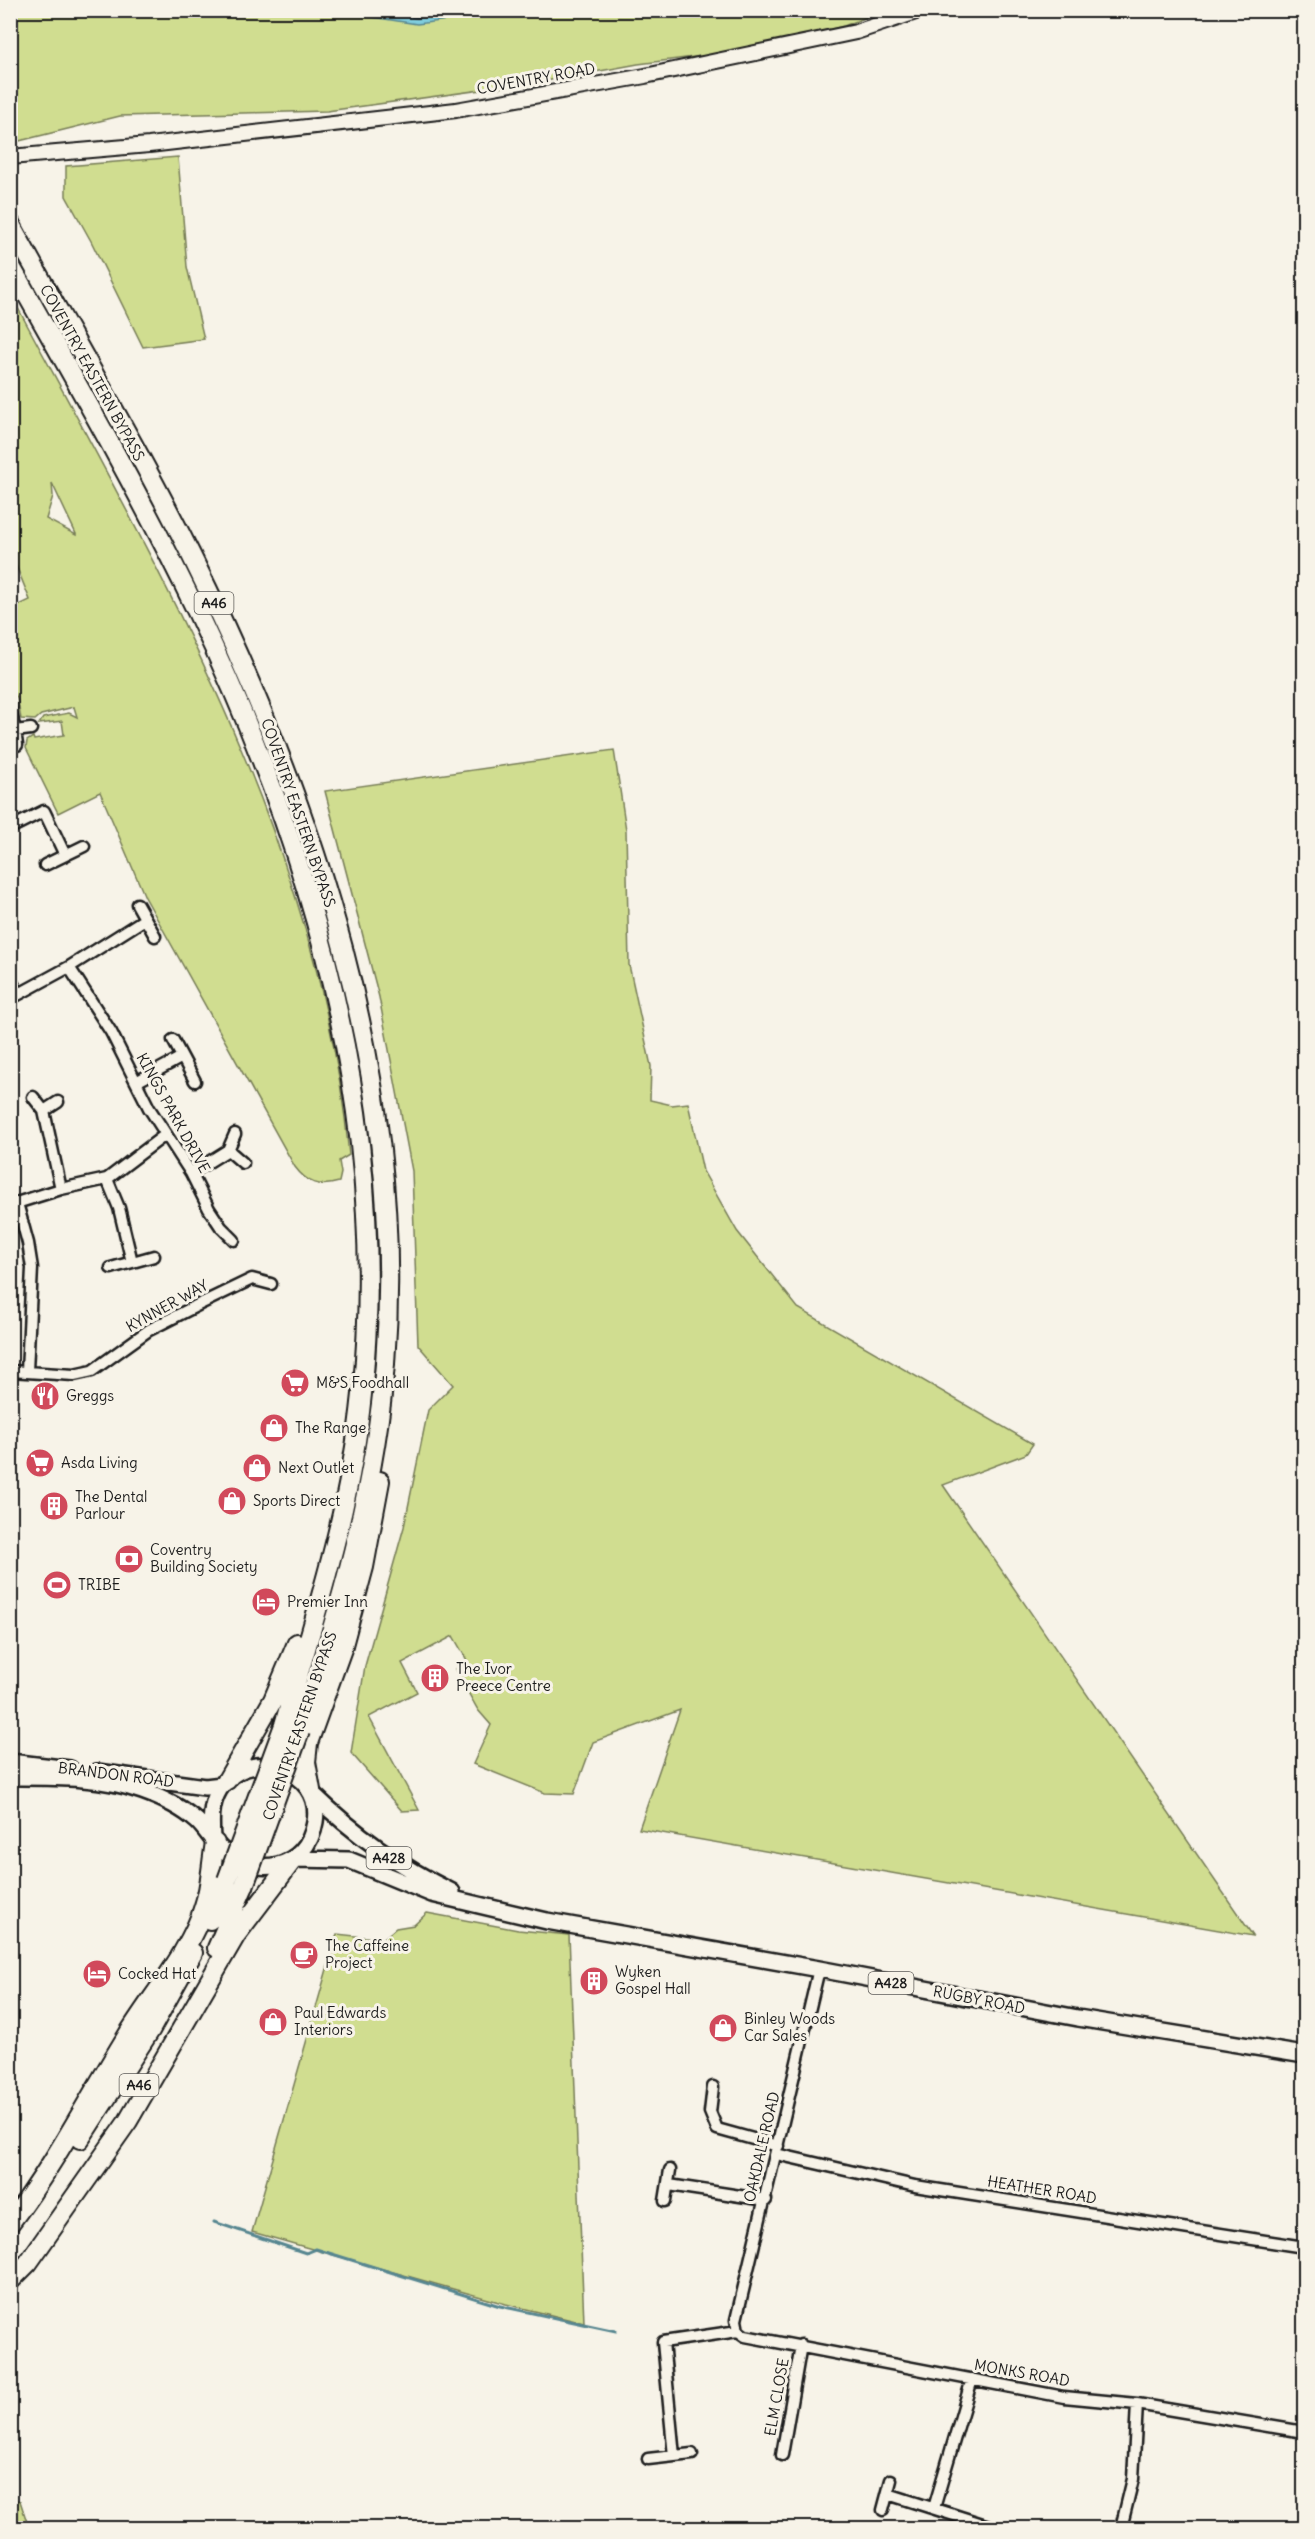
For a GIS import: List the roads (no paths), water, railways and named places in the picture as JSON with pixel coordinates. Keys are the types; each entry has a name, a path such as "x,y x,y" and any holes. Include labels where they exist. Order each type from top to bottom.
{"highway":[{"name":"COVENTRY EASTERN BYPASS","path":"10,224 189,551 241,662 282,760 311,842 328,892 358,1008 378,1122 386,1199 388,1310 385,1368 372,1463 351,1565 292,1728 244,1886 222,1939 192,1996 121,2116 10,2271"},
{"name":"COVENTRY EASTERN BYPASS","path":"10,265 173,563 243,715 303,881 329,968 347,1049 358,1125 368,1251 363,1392 354,1464 292,1728 207,1928 152,2029 94,2119 10,2239"},
{"path":"311,1792 306,1762 308,1743 342,1649 364,1567 383,1466 396,1369 399,1300 397,1221 390,1125 382,1076 358,1008"},
{"path":"224,1783 273,1700 301,1634 336,1496 351,1395 358,1254 347,1049"},
{"path":"10,2223 48,2170 126,2037 183,1950 204,1908 214,1841"},
{"path":"10,2281 28,2263 128,2121 236,1935 293,1860"}],"main road":[{"name":"COVENTRY ROAD","path":"10,157 149,145 456,111 634,78 847,34 922,10"},
{"name":"BRANDON ROAD","path":"10,1762 205,1787 224,1783"},
{"path":"248,1767 277,1767 292,1773 311,1792 315,1822 310,1840 293,1860 261,1868 241,1863 214,1841 213,1806 224,1783 248,1767"},
{"name":"BRANDON ROAD","path":"10,1777 66,1778 139,1790 172,1803 198,1822 214,1841"},
{"name":"RUGBY ROAD","path":"311,1792 345,1826 387,1857 478,1906"},
{"name":"RUGBY ROAD","path":"293,1860 349,1860 432,1894 568,1925 819,1969 1013,2007 1305,2055"}],"street":[{"path":"10,708 17,745"},
{"path":"15,731 31,729"},
{"path":"10,828 44,811 65,855"},
{"path":"45,865 84,846"},
{"path":"137,904 155,936"},
{"path":"10,979 14,996 69,967 145,919"},
{"name":"KINGS PARK DRIVE","path":"69,967 111,1032 165,1135 191,1173 221,1227 234,1240"},
{"path":"173,1040 195,1081"},
{"path":"136,1082 182,1057"},
{"path":"33,1097 44,1111 61,1189"},
{"path":"44,1111 58,1102"},
{"path":"191,1173 228,1150 235,1134"},
{"path":"27,1371 32,1268 28,1243 14,1204 61,1189 107,1179 165,1135"},
{"path":"228,1150 243,1163"},
{"path":"107,1179 119,1208 132,1262"},
{"path":"111,1268 154,1256"},
{"name":"KYNNER WAY","path":"10,1371 74,1375 92,1371 148,1330 216,1296 252,1280 271,1284"},
{"name":"OAKDALE ROAD","path":"738,2331 736,2320 819,1969"},
{"name":"HEATHER ROAD","path":"714,2087 710,2112 717,2129 777,2150 915,2186 1305,2247"},
{"path":"665,2201 670,2170"},
{"path":"669,2185 766,2200"},
{"path":"674,2456 663,2343 738,2331"},
{"name":"MONKS ROAD","path":"738,2331 745,2336 1064,2397 1137,2404 1305,2432"},
{"name":"ELM CLOSE","path":"782,2455 801,2345"},
{"path":"934,2508 972,2379"},
{"path":"1120,2529 1132,2479 1137,2404"},
{"path":"648,2459 693,2454"},
{"path":"883,2510 891,2480"},
{"path":"888,2494 995,2529"}],"water":[{"path":"333,11 519,11 417,24"}],"waterway":[{"path":"214,2222 306,2253 316,2249 500,2306 616,2331"}],"place":[{"name":"M&S Foodhall","path":"295,1383"},
{"name":"Greggs","path":"45,1396"},
{"name":"The Range","path":"274,1428"},
{"name":"Asda Living","path":"40,1463"},
{"name":"Next Outlet","path":"257,1468"},
{"name":"Sports Direct","path":"232,1501"},
{"name":"The Dental Parlour","path":"54,1506"},
{"name":"Coventry Building Society","path":"129,1559"},
{"name":"TRIBE","path":"57,1585"},
{"name":"Premier Inn","path":"266,1602"},
{"name":"The Ivor Preece Centre","path":"435,1678"},
{"name":"The Caffeine Project","path":"304,1955"},
{"name":"Cocked Hat","path":"97,1974"},
{"name":"Wyken Gospel Hall","path":"594,1981"},
{"name":"Paul Edwards Interiors","path":"273,2022"},
{"name":"Binley Woods Car Sales","path":"723,2028"}]}
